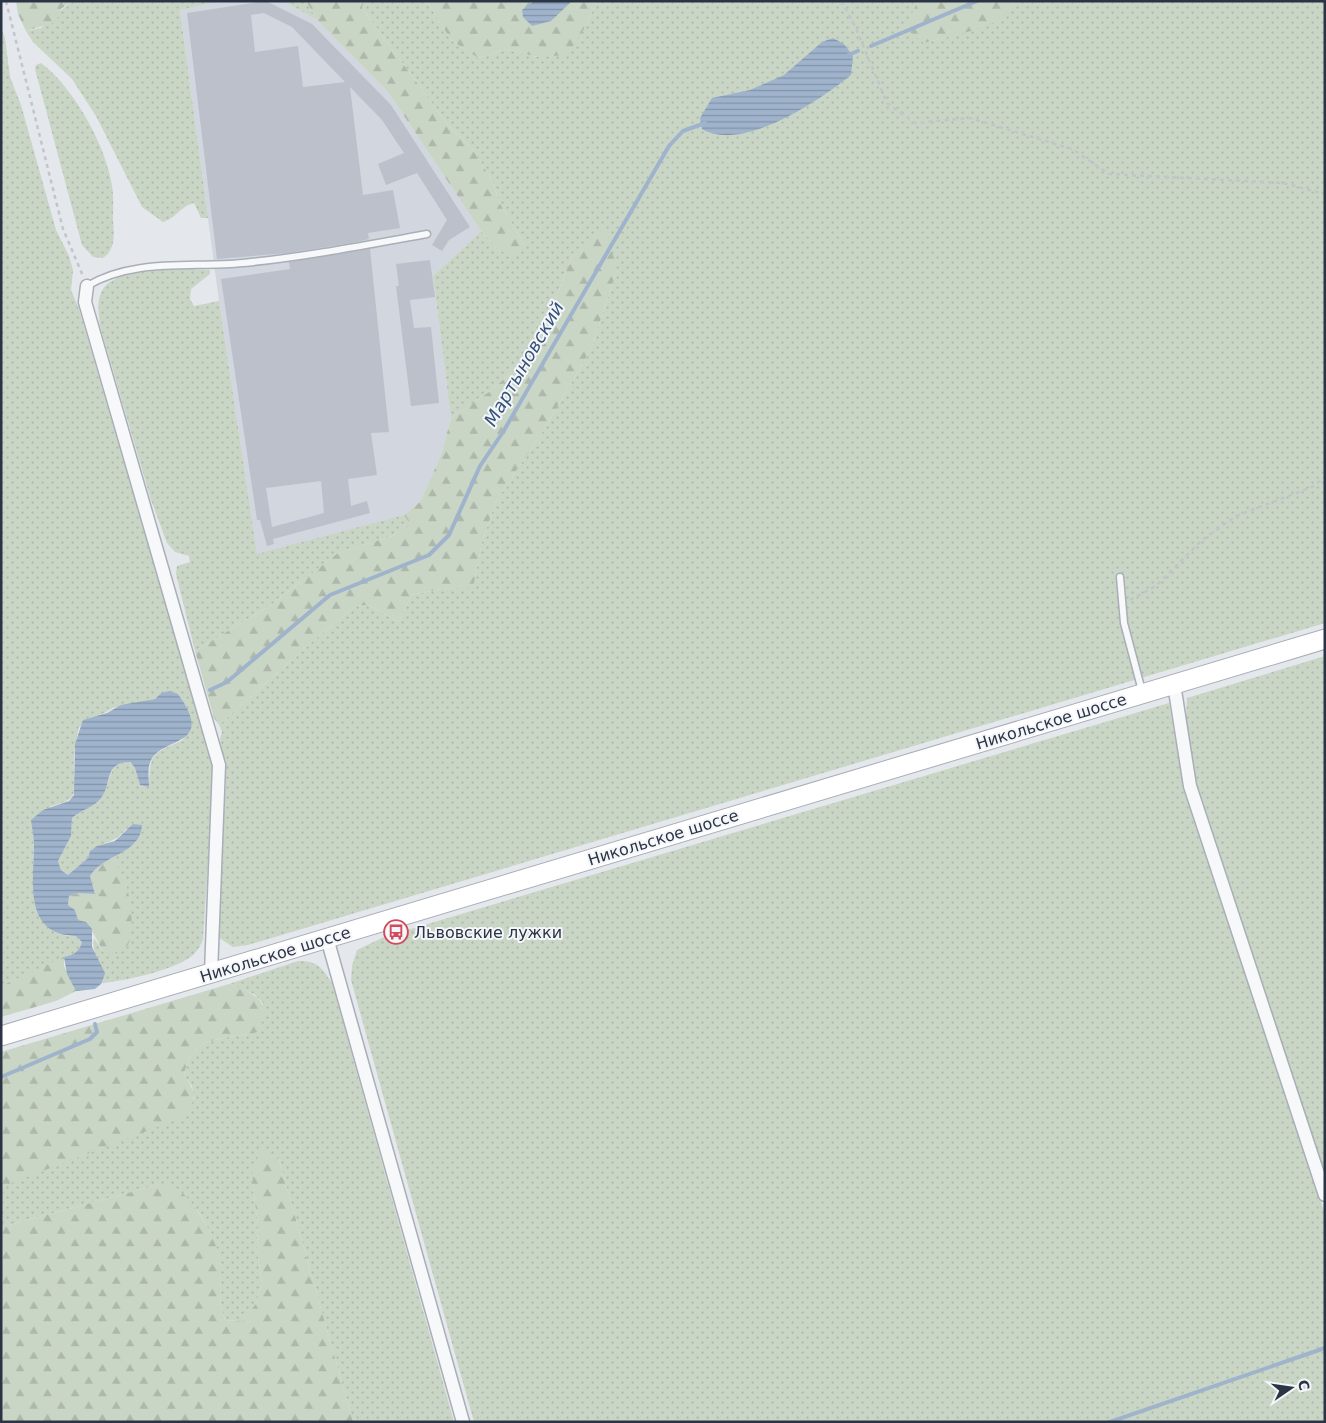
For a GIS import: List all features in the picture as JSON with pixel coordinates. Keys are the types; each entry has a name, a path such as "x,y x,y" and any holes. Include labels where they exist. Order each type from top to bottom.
{"main road":[{"name":"Никольское шоссе","path":"1,1036 1325,639"}],"street":[{"path":"86,286 85,302 220,765 211,973"},
{"path":"1174,684 1190,786 1325,1195"},
{"path":"327,938 463,1422"}],"lane":[{"path":"86,286 101,278 146,266 242,263 332,251 427,234"},
{"path":"1120,578 1124,623 1142,694"}],"path":[{"path":"6,1 63,229 86,286"},
{"path":"841,1 855,26 887,103 915,123 970,118 1072,149 1109,174 1283,182 1325,194"},
{"path":"1122,604 1156,586 1202,540 1236,516 1312,487 1325,478"}],"shaded area":[{"path":"219,1 283,1 317,20 388,92 481,231 433,276 451,418 441,455 420,502 404,515 257,555 219,301 180,9"}],"green space":[{"path":"16,1 72,1 61,9 56,22 26,31 18,14"},
{"path":"72,1 219,1 180,10 208,218 201,218 194,203 163,222 142,207 96,116 72,79 33,42 26,31 41,28"},
{"path":"283,1 306,1 317,20"},
{"path":"306,1 364,1 362,8 448,125 473,150 492,180 500,204 524,243 519,255 501,252 481,231 388,92 317,20"},
{"path":"364,1 427,1 451,40 478,58 507,49 537,57 584,29 597,1 920,1 917,3 924,43 947,37 1019,1 1325,1 1325,623 248,945 233,947 218,937 217,922 226,783 220,739 222,732 219,725 314,640 356,606 368,605 399,622 411,595 441,589 473,587 482,542 496,501 545,428 591,349 617,270 573,253 536,351 489,392 451,418 433,276 481,231 501,252 524,243 500,204 492,180 473,150 448,125 362,8"},
{"path":"427,1 597,1 584,29 567,55 537,57 507,49 478,58 451,40"},
{"path":"920,1 1019,1 995,22 971,31 924,43 905,28 917,3"},
{"path":"1,27 5,38 10,77 21,105 56,230 69,256 73,270 71,290 79,309 214,771 203,939 200,946 188,959 165,969 138,977 103,983 102,971 94,950 94,938 105,954 124,878 112,858 136,842 126,829 117,838 90,851 88,858 68,875 61,870 58,861 71,836 72,818 98,799 105,790 115,766 129,762 135,768 140,785 149,787 150,767 154,756 158,752 183,740 188,711 178,694 161,693 155,699 113,708 79,727 74,754 75,790 73,795 62,803 51,806 34,837 33,890 59,932 67,936 76,936 82,942 79,950 73,955 1,986"},
{"path":"41,63 53,73 75,100 94,133 107,166 113,190 114,236 110,250 103,258 93,257 82,245 35,69 36,65"},
{"path":"606,228 617,270 591,349 545,428 496,501 482,542 473,588 441,589 411,595 399,622 368,605 356,606 314,640 219,725 214,718 195,651 271,605 338,553 392,536 411,525 404,515 420,502 441,455 451,418 489,392 536,351 573,253"},
{"path":"190,269 210,270 210,274 191,289 190,299 194,306 219,301 257,554 404,515 412,525 392,536 338,553 271,605 195,651 176,574 177,566 190,562 189,556 175,552 167,543 151,500 100,326 98,308 102,291 117,278 142,272"},
{"path":"1325,656 1325,1182 1196,786 1186,719 1187,698"},
{"path":"1169,703 1184,788 1325,1214 1325,1422 474,1422 351,980 352,966 357,950 384,937"},
{"path":"112,858 124,878 132,916 132,926 131,936 124,950 113,954 105,954 91,930 78,920 75,910 68,905 69,896 77,893 95,894 90,876 95,867"},
{"path":"64,957 64,966 76,991 56,1001 1,1017 1,986"},
{"path":"298,961 315,964 332,983 454,1422 353,1422 278,1156 253,1188 258,1225 257,1248 262,1285 255,1306 243,1321 225,1320 220,1300 220,1260 205,1223 187,1199 161,1184 1,1227 1,1187 194,1099 192,1086 184,1076 188,1062 194,1053 211,1041 258,1032 263,1003 254,994 229,984"},
{"path":"229,984 247,991 260,1000 264,1013 262,1021 258,1032 211,1041 194,1053 188,1062 184,1076 192,1088 193,1099 189,1109 184,1114 178,1119 1,1187 1,1052"},
{"path":"260,1150 278,1156 353,1422 1,1422 1,1227 161,1184 175,1188 186,1196 200,1215 217,1248 221,1267 221,1305 225,1320 243,1321 255,1305 262,1285 257,1248 258,1225 252,1168"}],"water":[{"path":"534,1 572,1 551,21 532,26 523,17 522,10"},
{"path":"833,38 844,44 853,56 851,75 820,98 780,121 758,129 738,134 719,135 702,129 700,118 712,98 750,90 784,75 822,42"},
{"path":"170,691 178,694 188,711 192,723 190,732 184,738 157,752 151,760 149,787 140,785 135,768 130,762 116,766 112,770 101,798 72,818 71,836 58,861 61,870 68,875 88,858 90,851 97,846 115,841 133,824 142,825 140,835 135,843 103,863 90,876 95,894 77,893 69,896 68,905 75,910 78,920 86,922 92,929 92,947 105,973 102,983 95,989 76,991 67,974 64,957 76,952 82,942 76,936 59,933 47,926 39,916 33,889 34,841 31,820 43,810 69,801 74,795 75,744 83,720 107,713 121,705 155,699 161,693"}],"building":[{"path":"266,1 312,24 391,105 470,227 449,240 442,251 432,245 447,220 417,173 386,185 378,164 404,153 382,120 350,87 363,195 393,190 400,228 368,233 369,239 357,242 288,253 217,259 187,13","holes":["264,13 292,27 345,82 303,87 298,46 255,52 251,15"]},
{"path":"370,249 389,432 371,433 377,475 348,479 351,506 367,501 370,513 273,539 274,544 267,546 260,520 257,520 221,279 290,269 289,262","holes":["321,481 324,513 272,527 266,488"]},
{"path":"430,260 435,297 410,300 414,328 431,327 439,403 411,406 396,286 399,286 396,264"}],"waterway":[{"name":"Мартыновский","path":"871,46 977,1"},
{"name":"Мартыновский","path":"848,55 858,51"},
{"name":"Мартыновский","path":"210,690 227,682 330,595 429,555 449,535 480,466 503,432 669,146 683,131 705,123"},
{"name":"Мартыновский","path":"1,1077 90,1039 97,1032 95,1024"},
{"path":"1110,1422 1325,1348"}],"place":[{"name":"Львовские лужки","path":"396,932"}]}
